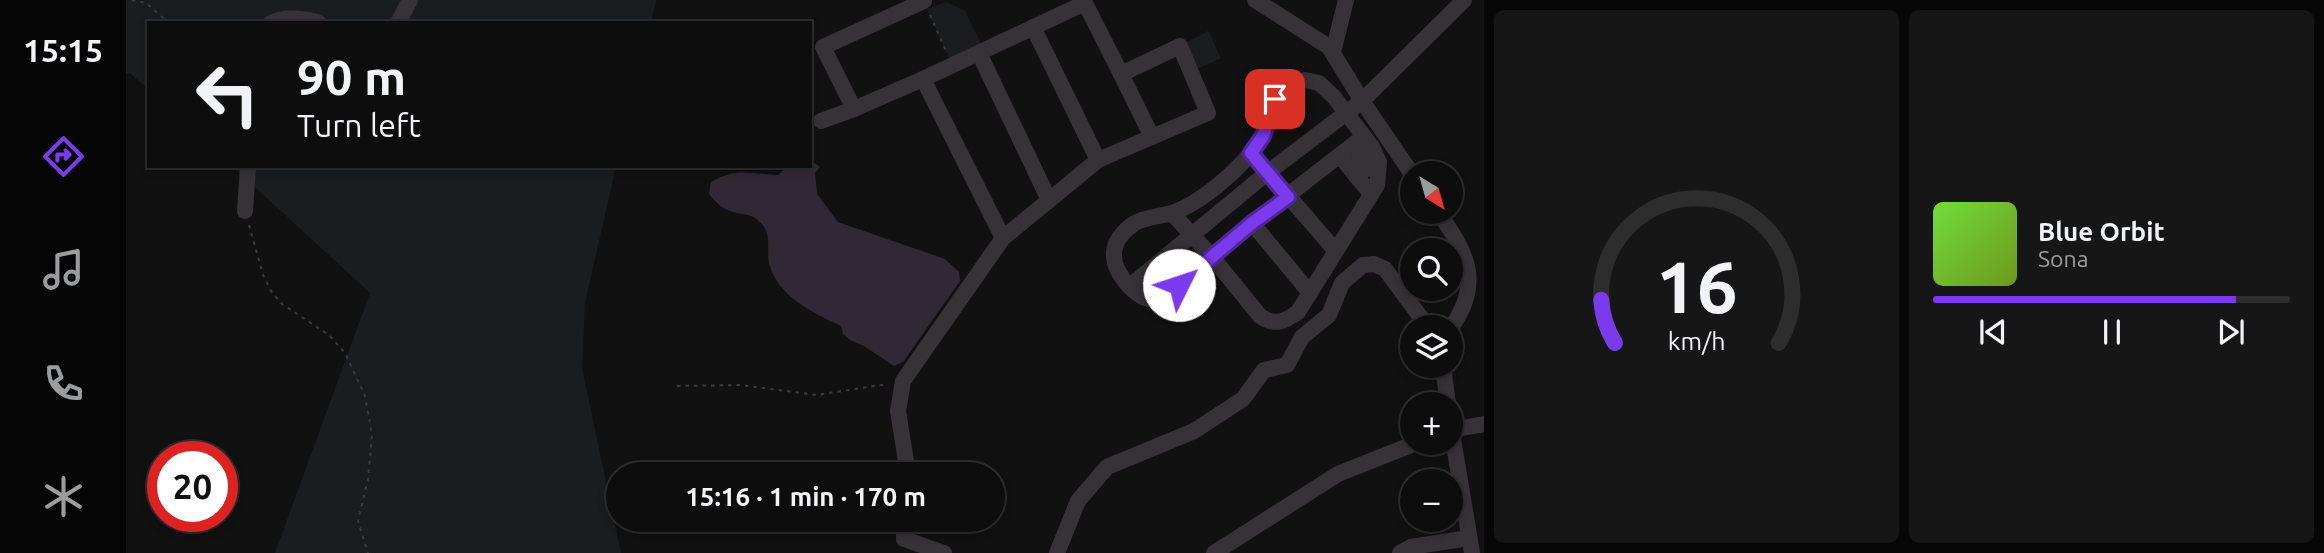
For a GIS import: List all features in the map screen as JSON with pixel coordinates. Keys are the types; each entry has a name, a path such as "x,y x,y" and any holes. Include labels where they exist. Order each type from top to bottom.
{"street":[{"path":"399,21 410,0"},
{"path":"1255,0 1329,47 1403,161"},
{"path":"1333,52 1346,0"},
{"path":"1130,286 1267,173 1362,101 1464,0"},
{"path":"854,109 823,47 924,1"},
{"path":"821,121 923,79 1089,2 1152,137"},
{"path":"274,21 306,21"},
{"path":"1033,27 1098,160"},
{"path":"906,462 898,411 903,381 1003,238 1098,160 1208,113 1180,46 1121,75"},
{"path":"979,53 1049,200"},
{"path":"923,79 1003,238"},
{"path":"1172,213 1190,236 1212,257 1260,316 1268,322 1285,322 1298,312 1377,185 1379,162 1368,142 1319,83 1306,80 1293,84 1275,99 1263,136 1251,153 1189,207 1137,222 1115,243 1113,261 1121,276 1146,299 1162,299 1212,257 1252,223 1340,156 1368,142"},
{"path":"1356,176 1368,167 1358,153 1368,142"},
{"path":"1251,153 1335,250"},
{"path":"1340,156 1371,194"},
{"path":"245,211 248,168"},
{"path":"1252,223 1310,293"},
{"path":"1446,224 1465,254 1470,278 1467,301 1459,315"},
{"path":"1057,553 1079,501 1107,467 1195,431 1243,400 1264,370 1287,365 1302,337 1329,315 1342,283 1363,265 1374,264 1385,269 1419,315"},
{"path":"1463,427 1484,424"},
{"path":"1214,553 1339,474 1400,449"},
{"path":"1400,553 1411,547 1470,545 1455,455"},
{"path":"904,532 904,539 944,553"}],"path":[{"path":"132,0 145,2 167,21"},
{"path":"924,1 952,65"},
{"path":"245,211 263,275 271,291 282,304 329,335 345,353 365,396 372,435 368,479 358,521 368,553"},
{"path":"677,386 740,385 817,395 903,381"}],"shaded area":[{"path":"126,0 656,0 651,21 147,21 147,88 130,73 126,74"},
{"path":"946,2 965,11 984,50 952,65 927,9"},
{"path":"1208,31 1221,58 1191,72 1180,46"},
{"path":"812,161 820,167 815,173 817,194 838,222 945,259 959,272 960,281 903,362 894,366 850,340 843,334 841,326 808,309 788,294 773,275 764,227 753,217 724,208 709,194 711,182 728,174 743,172 778,175 785,168 812,168"},
{"path":"234,168 616,168 585,303 582,368 606,482 606,532 617,532 621,553 275,553 370,293"}],"route":[{"path":"1179,285 1252,223 1288,197 1251,153 1263,136 1275,99"}]}
